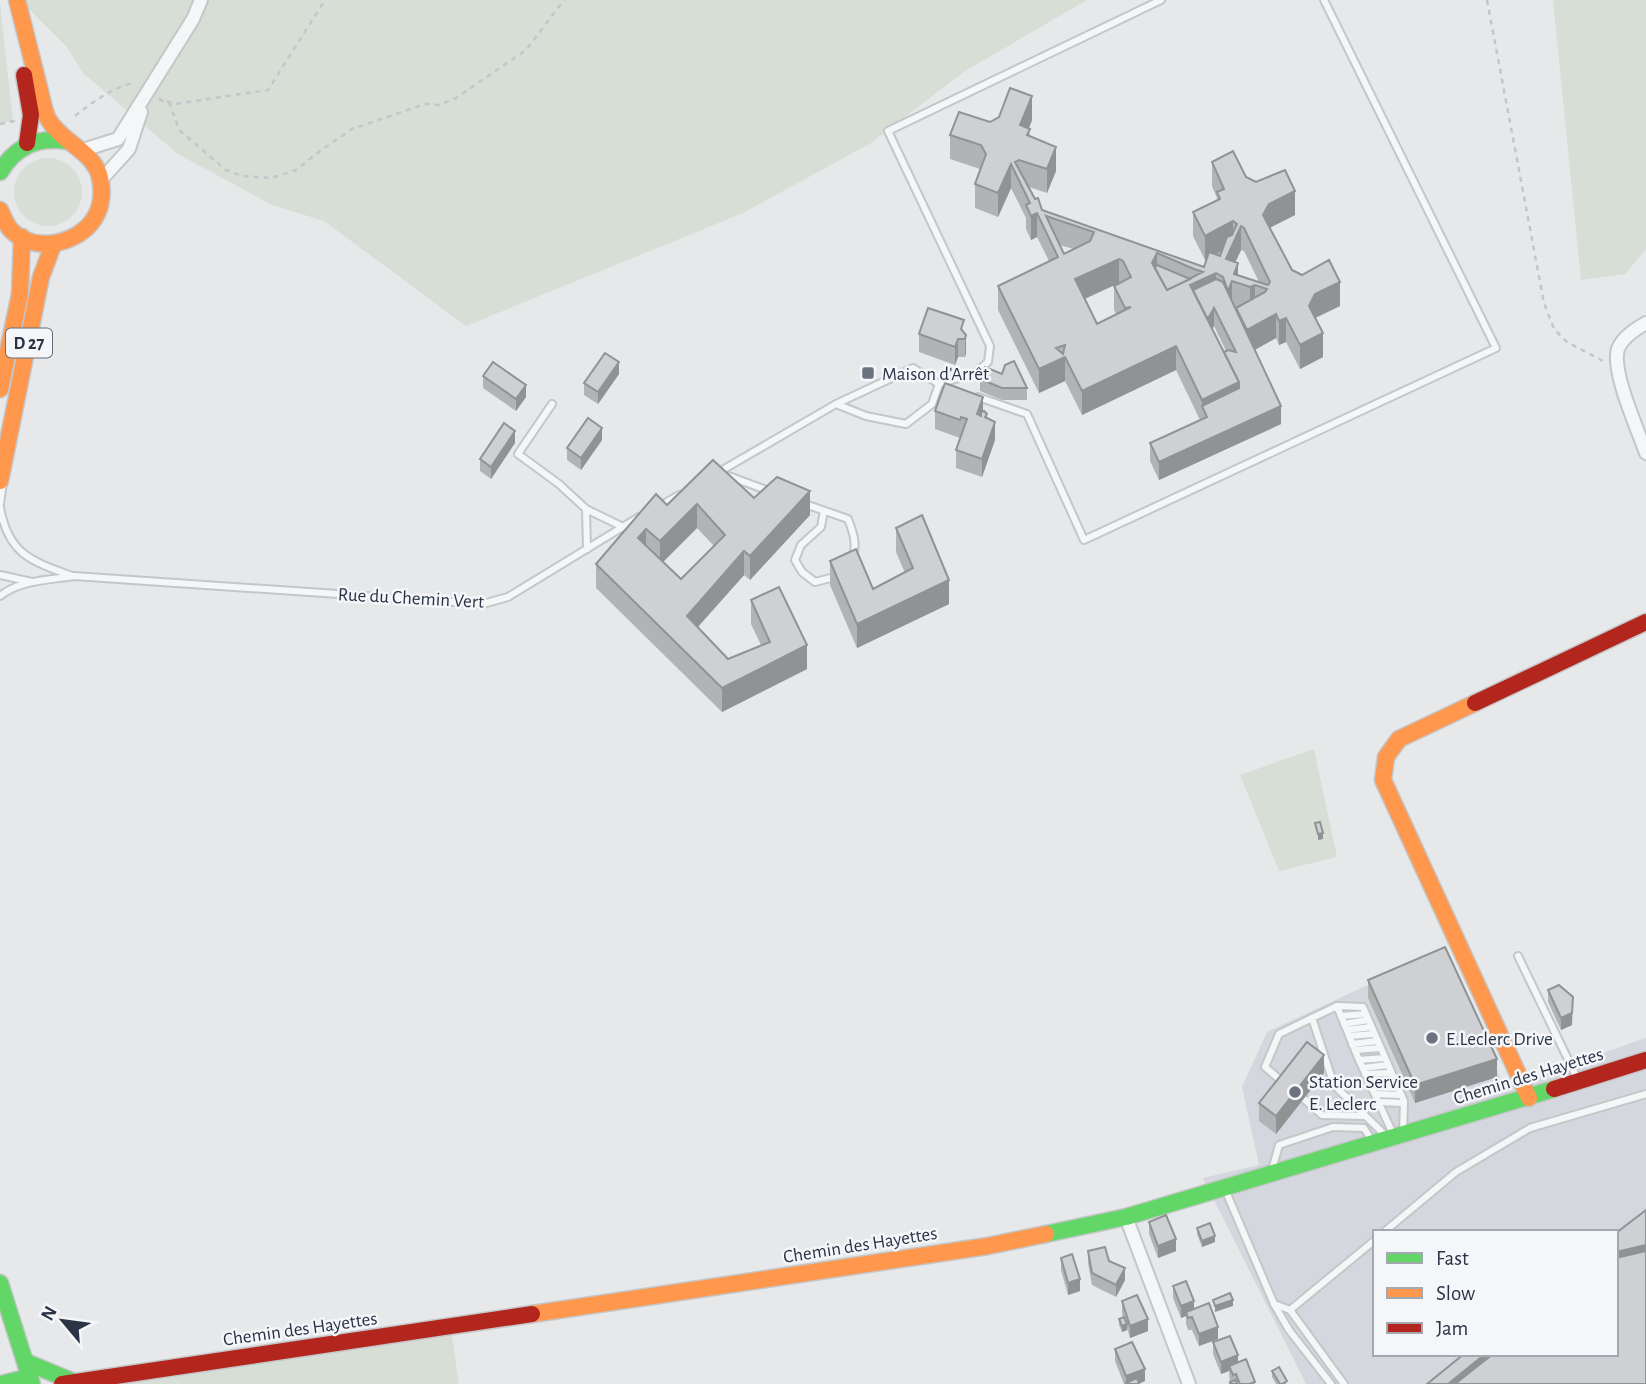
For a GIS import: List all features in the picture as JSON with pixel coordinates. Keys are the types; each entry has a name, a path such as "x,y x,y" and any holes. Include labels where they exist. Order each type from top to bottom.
{"street":[{"path":"8,0 31,116 27,143"},
{"path":"0,210 10,228 22,237 53,245 71,240 86,230 97,215 102,198 101,180 94,163 83,150 67,141 53,127 42,104 17,0"},
{"path":"83,150 118,139 193,19 201,0"},
{"path":"101,180 129,149 148,93"},
{"path":"0,172 15,151 27,143 40,139 67,141"},
{"name":"D 27","path":"0,389 17,304 22,237"},
{"name":"D 27","path":"0,481 41,277 53,245"},
{"path":"1646,323 1630,334 1619,347 1617,369 1646,453"},
{"path":"1529,1098 1383,780 1387,757 1399,739 1646,622"},
{"name":"Chemin des Hayettes","path":"69,1383 988,1246 1126,1217 1529,1098 1646,1060"},
{"path":"1126,1217 1189,1384"},
{"path":"0,1283 32,1384"},
{"path":"26,1362 69,1383"},
{"path":"1,1383 21,1379 27,1384"}],"lane":[{"path":"939,384 975,373 988,362 990,346 888,131 1161,0"},
{"path":"964,392 1027,414 1084,540 1496,348 1324,0"},
{"path":"706,479 836,404 913,368 939,384 952,388"},
{"path":"836,404 866,416 906,424 932,404 939,384"},
{"path":"552,404 518,454 559,484 586,509 623,527"},
{"path":"9,444 0,505 3,525 21,553 34,562 74,576"},
{"path":"718,472 771,492"},
{"name":"Rue du Chemin Vert","path":"74,576 483,604 508,597 683,493"},
{"path":"797,501 848,519 854,533 855,547 849,567"},
{"path":"586,509 587,549"},
{"path":"824,510 821,527 801,545 794,560 802,572 815,582 832,579 841,573"},
{"path":"0,575 33,582"},
{"path":"0,596 8,590 33,582 74,576"},
{"path":"1518,956 1579,1082"},
{"path":"1337,1006 1378,1102 1390,1138"},
{"path":"1287,1085 1265,1067 1279,1034 1337,1006 1363,1007 1404,1103 1390,1138"},
{"path":"1341,1016 1373,1031"},
{"path":"1312,1018 1334,1085 1390,1138"},
{"path":"1349,1037 1373,1031"},
{"path":"1349,1037 1373,1031"},
{"path":"1349,1037 1373,1031"},
{"path":"1359,1059 1385,1058"},
{"path":"1369,1081 1388,1065"},
{"path":"1369,1081 1393,1076"},
{"path":"1369,1081 1399,1091"},
{"path":"1386,1230 1456,1172 1530,1128 1646,1094"},
{"path":"1304,1099 1322,1115 1364,1116"},
{"path":"1378,1102 1404,1103"},
{"path":"1272,1172 1279,1145 1333,1127 1364,1128 1390,1138"},
{"path":"1224,1186 1274,1304 1289,1330 1331,1384"},
{"path":"1290,1310 1373,1242"},
{"path":"1274,1304 1290,1310 1344,1384"}],"path":[{"path":"148,93 174,104 268,90 325,0"},
{"path":"75,116 99,96 133,83 170,104 179,130 226,170 243,176 271,178 296,170 352,129 425,104 439,105 456,99 526,50 564,0"},
{"path":"1487,0 1544,303 1555,329 1567,341 1617,369"},
{"path":"0,124 22,120"}],"shaded area":[{"path":"26,0 1087,0 965,71 871,143 743,213 466,326 324,221 272,205 178,154 83,73 66,46 28,8"},
{"path":"1553,0 1646,0 1646,249 1625,274 1581,280"},
{"path":"0,4 13,121 0,123"},
{"path":"41,158 55,158 67,163 77,173 82,192 77,211 67,221 55,226 41,226 29,221 19,211 14,199 14,185 19,173 29,163"},
{"path":"1314,749 1337,857 1279,871 1240,775"},
{"path":"1449,954 1504,1087 1646,1038 1646,1384 1306,1384 1203,1178 1259,1165 1242,1087 1267,1032 1361,988"},
{"path":"452,1336 459,1384 112,1384"}],"building":[{"path":"1010,88 1032,96 1020,125 1030,129 1027,135 1056,147 1047,169 1019,160 1015,162 1035,199 1038,198 1042,210 1204,267 1209,252 1220,256 1227,237 1232,235 1237,224 1233,221 1205,236 1193,212 1220,199 1217,192 1224,189 1212,162 1233,151 1246,177 1256,182 1285,170 1295,191 1269,204 1263,215 1292,270 1302,275 1329,260 1340,282 1315,294 1309,306 1323,333 1300,345 1286,318 1279,321 1276,314 1247,330 1236,308 1267,289 1232,281 1228,291 1223,277 1216,273 1190,285 1239,382 1202,400 1176,346 1082,391 1065,357 1039,369 998,286 1058,257 1037,213 1031,216 1026,205 1030,203 1011,164 998,193 975,184 986,154 981,145 950,135 959,112 990,122 999,117","holes":["1046,216 1094,232 1090,241 1064,254","1241,226 1270,282 1268,285 1234,274 1238,263 1226,259","1157,253 1203,272 1167,290 1152,263","1119,259 1123,261 1131,277 1114,286 1125,308 1131,307 1097,324 1075,279","1065,345 1063,354 1056,348"]},
{"path":"1157,265 1190,279 1167,290 1155,268"},
{"path":"1216,279 1223,282 1281,406 1159,462 1150,443 1207,417 1202,406 1239,388 1239,382 1224,352 1236,352 1214,308 1207,318 1193,290"},
{"path":"928,308 964,320 961,329 966,335 965,339 958,339 955,347 919,334"},
{"path":"605,353 619,362 598,392 584,383"},
{"path":"1014,361 1027,388 1002,388 980,379 985,367 1002,374 1005,365"},
{"path":"493,362 526,385 516,399 483,376"},
{"path":"945,383 983,397 977,414 981,416 984,411 987,414 985,417 995,422 982,459 956,450 967,419 961,417 960,420 935,411"},
{"path":"588,418 602,428 581,458 567,448"},
{"path":"504,423 515,431 491,467 480,459"},
{"path":"713,460 754,498 777,477 810,491 750,556 744,551 687,616 728,659 770,642 751,600 779,587 807,645 722,688 596,564 656,494 667,505","holes":["697,504 725,535 681,579 638,538 646,529 660,541"]},
{"path":"922,515 949,580 857,624 830,561 856,549 873,589 913,568 896,528"},
{"path":"1320,822 1323,833 1318,834 1315,823"},
{"name":"E.Leclerc Drive","path":"1445,947 1497,1059 1415,1085 1368,980"},
{"path":"1559,985 1573,997 1572,1013 1561,1018 1548,990"},
{"path":"1307,1042 1324,1055 1276,1116 1259,1103"},
{"path":"1646,1210 1646,1245 1618,1252 1618,1231"},
{"path":"1166,1215 1176,1239 1158,1246 1149,1222"},
{"path":"1210,1223 1215,1236 1202,1241 1197,1228"},
{"path":"1105,1247 1109,1261 1125,1268 1116,1285 1092,1273 1088,1251"},
{"path":"1646,1251 1646,1384 1455,1384 1490,1356 1618,1356 1618,1258"},
{"path":"1072,1254 1080,1279 1068,1283 1061,1258"},
{"path":"1186,1281 1194,1301 1181,1306 1173,1286"},
{"path":"1230,1293 1233,1300 1215,1306 1213,1300"},
{"path":"1137,1295 1148,1319 1130,1326 1122,1301"},
{"path":"1209,1303 1218,1327 1199,1334 1192,1317 1188,1318 1186,1312"},
{"path":"1124,1317 1127,1324 1122,1326 1119,1319"},
{"path":"1230,1336 1238,1355 1221,1362 1213,1342"},
{"path":"1132,1342 1145,1369 1126,1376 1115,1349"},
{"path":"1462,1356 1483,1356 1448,1384 1427,1384"},
{"path":"1246,1359 1255,1382 1240,1384 1229,1366"},
{"path":"1279,1367 1287,1381 1282,1384 1272,1371"},
{"path":"1137,1378 1139,1384 1126,1384 1126,1383"}],"traffic: fast":[{"path":"0,172 13,156 28,145 46,140 67,141"},
{"path":"1046,1234 1126,1217 1554,1089"},
{"path":"0,1283 32,1384"},
{"path":"26,1362 74,1382 72,1383"},
{"path":"1,1384 21,1379 27,1384"}],"traffic: slow":[{"path":"0,210 9,227 19,237 30,242 54,243 77,235 86,228 97,214 101,199 100,178 92,161 61,135 48,119 17,0"},
{"path":"0,389 20,294 22,237"},
{"path":"0,481 41,277 53,245"},
{"path":"1475,703 1399,739 1386,757 1383,780 1529,1098"},
{"path":"532,1314 988,1246 1046,1234"}],"traffic: jam":[{"path":"24,75 31,115 27,143"},
{"path":"1475,703 1646,622"},
{"path":"1554,1089 1646,1060"},
{"path":"62,1384 532,1314"}],"place":[{"name":"Maison d'Arrêt","path":"868,373"},
{"name":"E.Leclerc Drive","path":"1432,1038"},
{"name":"Station Service E. Leclerc","path":"1295,1092"}]}
